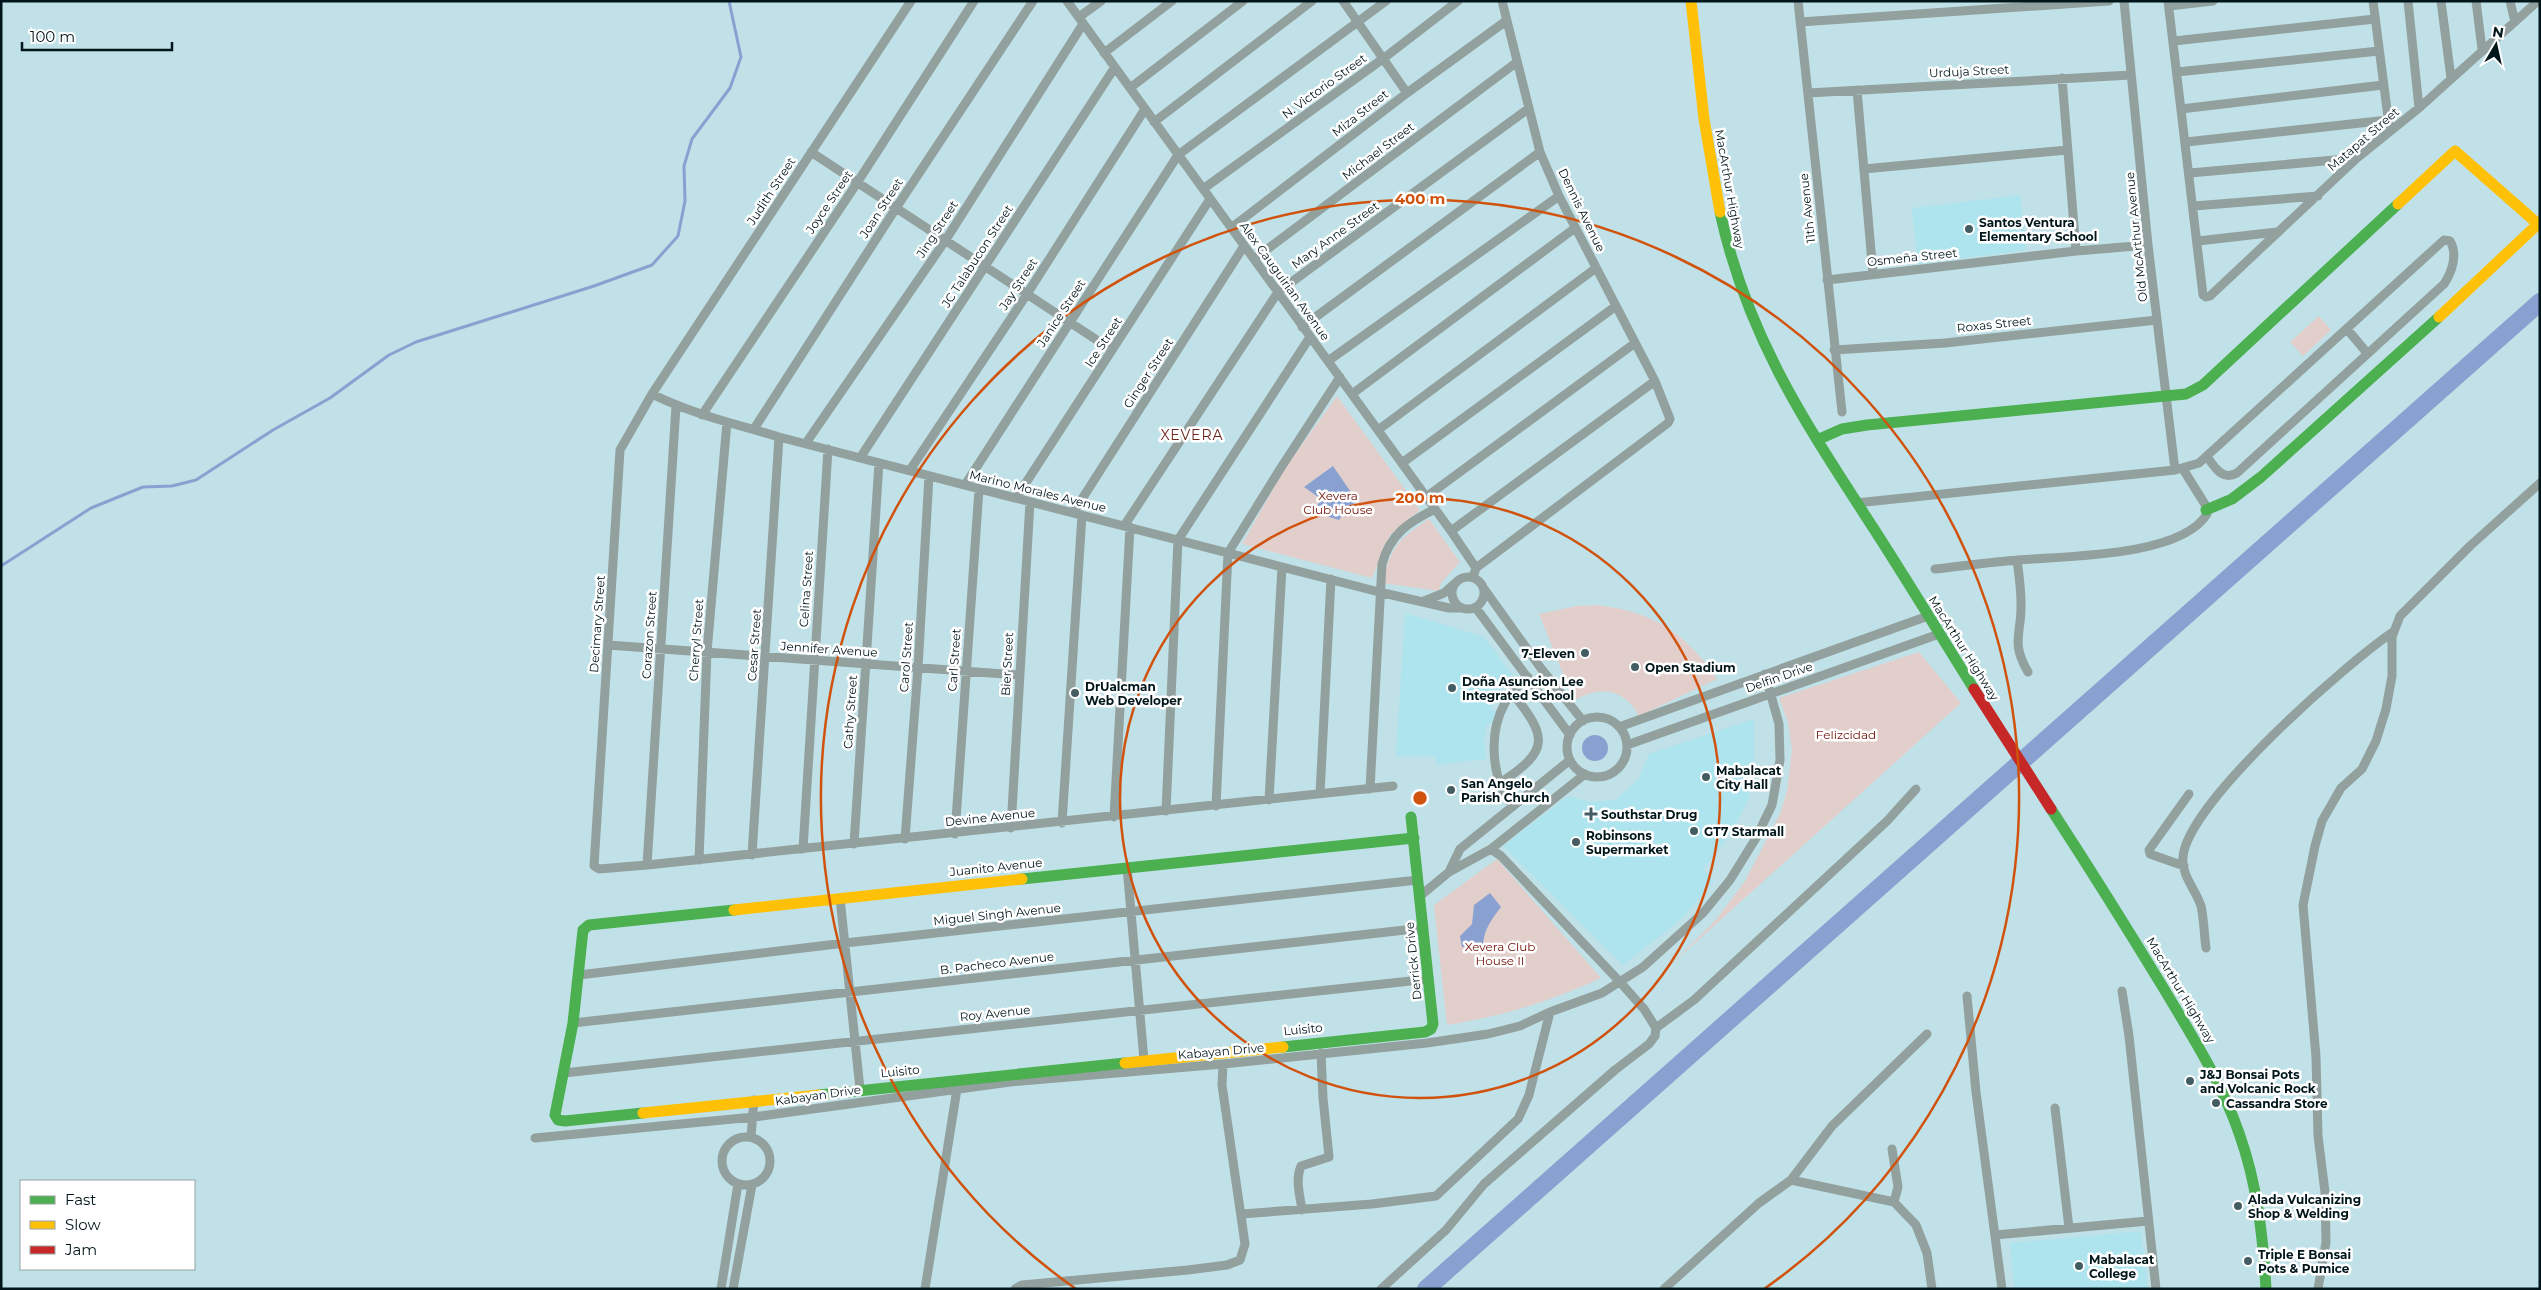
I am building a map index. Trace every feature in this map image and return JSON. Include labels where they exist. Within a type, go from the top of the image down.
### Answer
[{"type":"main road","name":"MacArthur Highway","points":[[1691,1],[1708,155],[1727,252],[1765,346],[1817,440],[1856,503],[1984,707],[2113,905],[2196,1039],[2231,1110],[2244,1150],[2264,1241],[2266,1289]]},
{"type":"main road","points":[[1817,440],[1842,429],[1868,425],[2166,398],[2186,394],[2204,385],[2300,293],[2455,150],[2538,224],[2457,302],[2274,465],[2223,506],[2206,510]]},
{"type":"main road","name":"Derrick Drive","points":[[1412,817],[1433,1024]]},
{"type":"main road","name":"Juanito Avenue","points":[[583,930],[593,923],[1414,838]]},
{"type":"main road","name":"Luisito","points":[[583,930],[573,1023],[556,1115],[558,1120],[564,1121],[1426,1032],[1431,1029],[1433,1024]]},
{"type":"street","name":"Judith Street","points":[[652,394],[911,1]]},
{"type":"street","name":"Joyce Street","points":[[702,415],[857,183],[974,1]]},
{"type":"street","name":"Joan Street","points":[[754,429],[896,208],[1033,1]]},
{"type":"street","name":"Alex Cauguirian Avenue","points":[[1067,1],[1476,568]]},
{"type":"street","points":[[1081,21],[1101,1]]},
{"type":"street","points":[[1104,53],[1172,1]]},
{"type":"street","points":[[1130,88],[1243,1]]},
{"type":"street","points":[[1154,122],[1312,1]]},
{"type":"street","points":[[1343,1],[1407,93]]},
{"type":"street","points":[[1178,156],[1386,1]]},
{"type":"street","name":"N. Victorio Street","points":[[1203,189],[1384,58],[1458,1]]},
{"type":"street","name":"Dennis Avenue","points":[[1476,568],[1668,423],[1670,419],[1654,381],[1559,196],[1540,152],[1502,1]]},
{"type":"street","name":"11th Avenue","points":[[1798,1],[1842,412]]},
{"type":"street","points":[[1800,22],[2109,1]]},
{"type":"street","name":"Old McArthur Avenue","points":[[2124,1],[2148,245],[2166,398],[2179,470]]},
{"type":"street","points":[[2213,1],[2169,4],[2198,241],[2277,232]]},
{"type":"street","points":[[2373,1],[2390,130]]},
{"type":"street","points":[[2408,1],[2419,108]]},
{"type":"street","points":[[2441,1],[2451,78]]},
{"type":"street","points":[[2476,1],[2482,49]]},
{"type":"street","points":[[2510,1],[2515,22]]},
{"type":"street","name":"Matapat Street","points":[[2198,241],[2203,295],[2206,297],[2210,296],[2357,158],[2419,108],[2482,49],[2538,1]]},
{"type":"street","points":[[2174,41],[2375,19]]},
{"type":"street","name":"Miza Street","points":[[1231,228],[1506,20]]},
{"type":"street","name":"Jing Street","points":[[806,443],[945,241],[1081,21]]},
{"type":"street","points":[[2177,72],[2293,58],[2379,51]]},
{"type":"street","name":"Michael Street","points":[[1254,259],[1517,62]]},
{"type":"street","name":"JC Talabucon Street","points":[[860,458],[1114,67]]},
{"type":"street","name":"Urduja Street","points":[[1808,93],[2131,75]]},
{"type":"street","points":[[2062,78],[2076,250]]},
{"type":"street","points":[[2181,109],[2383,85]]},
{"type":"street","points":[[1857,90],[1873,274]]},
{"type":"street","name":"Jay Street","points":[[910,470],[1027,294],[1145,109]]},
{"type":"street","name":"Mary Anne Street","points":[[1278,292],[1528,109]]},
{"type":"street","points":[[2186,142],[2388,120]]},
{"type":"street","points":[[1864,169],[2067,150]]},
{"type":"street","points":[[811,152],[1112,350]]},
{"type":"street","points":[[1302,326],[1540,152]]},
{"type":"street","name":"Janice Street","points":[[965,485],[1178,156]]},
{"type":"street","points":[[2190,173],[2357,158]]},
{"type":"street","points":[[1328,362],[1559,196]]},
{"type":"street","points":[[2194,206],[2318,196]]},
{"type":"street","name":"Ice Street","points":[[1016,498],[1210,199]]},
{"type":"street","points":[[1352,394],[1576,228]]},
{"type":"street","points":[[1856,503],[2179,470],[2208,458],[2444,240],[2450,241],[2454,253],[2450,272],[2444,284],[2237,473],[2232,476],[2223,474],[2208,458]]},
{"type":"street","name":"Osmeña Street","points":[[1827,280],[2076,250],[2148,245]]},
{"type":"street","name":"Ginger Street","points":[[1078,514],[1244,246]]},
{"type":"street","points":[[1378,430],[1596,268]]},
{"type":"street","points":[[1114,817],[1127,527],[1278,292]]},
{"type":"street","points":[[1402,464],[1616,306]]},
{"type":"street","name":"Roxas Street","points":[[1834,350],[1945,343],[2157,320]]},
{"type":"street","points":[[2346,329],[2367,353]]},
{"type":"street","points":[[1166,811],[1178,540],[1310,337]]},
{"type":"street","points":[[1426,497],[1635,342]]},
{"type":"street","points":[[1216,806],[1228,553],[1340,377]]},
{"type":"street","points":[[1451,531],[1654,381]]},
{"type":"street","name":"Marino Morales Avenue","points":[[652,394],[676,406],[702,415],[779,437],[1380,592],[1449,608],[1461,608]]},
{"type":"street","name":"Decimary Street","points":[[593,863],[620,450],[652,394]]},
{"type":"street","name":"Corazon Street","points":[[648,865],[676,406]]},
{"type":"street","name":"Cherryl Street","points":[[699,860],[707,652],[727,422]]},
{"type":"street","name":"Cesar Street","points":[[752,854],[779,437]]},
{"type":"street","name":"Celina Street","points":[[803,849],[828,449]]},
{"type":"street","name":"Cathy Street","points":[[854,844],[879,463]]},
{"type":"street","points":[[1935,569],[2131,551],[2155,545],[2186,532],[2203,521],[2206,510],[2179,470]]},
{"type":"street","name":"Carol Street","points":[[905,839],[918,668],[929,476]]},
{"type":"street","points":[[2318,1289],[2326,1242],[2325,1192],[2318,1136],[2316,1057],[2303,905],[2322,821],[2341,788],[2362,769],[2376,741],[2386,709],[2392,676],[2393,632],[2400,616],[2470,546],[2540,482]]},
{"type":"street","name":"Carl Street","points":[[955,834],[979,488]]},
{"type":"street","name":"Bier Street","points":[[1011,828],[1030,502]]},
{"type":"street","points":[[1370,789],[1382,564],[1392,540],[1412,520],[1435,509]]},
{"type":"street","points":[[1062,823],[1078,514]]},
{"type":"street","points":[[2017,560],[2022,605],[2018,627],[2018,649],[2019,656],[2028,672]]},
{"type":"street","points":[[1269,800],[1282,566]]},
{"type":"street","points":[[1473,577],[1476,568]]},
{"type":"street","points":[[1422,602],[1444,594],[1463,578],[1473,577],[1481,582],[1540,667],[1583,721]]},
{"type":"street","points":[[1320,794],[1331,579]]},
{"type":"street","points":[[1456,583],[1452,596],[1461,608],[1476,608],[1483,600],[1485,590]]},
{"type":"street","points":[[1476,608],[1570,735]]},
{"type":"street","name":"Delfin Drive","points":[[1619,727],[1928,616]]},
{"type":"street","points":[[2206,948],[2201,909],[2184,866],[2185,849],[2209,805],[2254,753],[2366,652],[2393,632]]},
{"type":"street","name":"Delfin Drive","points":[[1627,745],[1939,634]]},
{"type":"street","name":"Jennifer Avenue","points":[[608,645],[1019,675]]},
{"type":"street","name":"Kabayan Drive","points":[[535,1138],[754,1117],[957,1089],[1321,1053],[1488,1034],[1520,1026],[1550,1012],[1602,993],[1643,967],[1703,914],[1730,880],[1760,830],[1772,805],[1780,760],[1779,724],[1765,674]]},
{"type":"street","points":[[1513,806],[1504,796],[1500,782],[1494,759],[1495,739],[1498,718],[1505,702],[1528,677]]},
{"type":"street","points":[[1500,782],[1526,766],[1535,753],[1538,739],[1538,730],[1512,693]]},
{"type":"street","points":[[1592,718],[1602,718],[1619,727],[1627,745],[1624,760],[1614,772],[1601,777],[1585,774],[1574,766],[1570,760],[1567,747],[1570,735],[1583,721],[1592,718]]},
{"type":"street","points":[[1448,872],[1460,849],[1570,760]]},
{"type":"street","points":[[1420,896],[1448,872],[1492,849],[1585,774]]},
{"type":"street","name":"Devine Avenue","points":[[593,863],[599,869],[648,865],[1062,823],[1393,786]]},
{"type":"street","points":[[1656,1028],[1694,1000],[1887,820],[1916,789]]},
{"type":"street","points":[[2184,866],[2154,857],[2149,850],[2188,794]]},
{"type":"street","points":[[1381,1289],[1446,1230],[1484,1184],[1615,1070],[1650,1044],[1655,1036],[1656,1028],[1644,1009],[1501,856],[1492,849]]},
{"type":"street","points":[[1127,867],[1144,1060]]},
{"type":"street","name":"Miguel Singh Avenue","points":[[579,975],[845,943],[1418,880]]},
{"type":"street","points":[[840,898],[860,1089]]},
{"type":"street","name":"B. Pacheco Avenue","points":[[573,1023],[851,994],[1135,959],[1423,928]]},
{"type":"street","name":"Roy Avenue","points":[[564,1073],[854,1040],[1429,980]]},
{"type":"street","points":[[2122,991],[2129,1036],[2156,1289]]},
{"type":"street","points":[[1967,996],[1976,1092],[2002,1289]]},
{"type":"street","points":[[1242,1214],[1302,1210],[1436,1196],[1518,1119],[1529,1095],[1550,1012]]},
{"type":"street","points":[[1664,1289],[1759,1203],[1791,1180],[1832,1126],[1927,1034]]},
{"type":"street","points":[[1302,1210],[1298,1181],[1298,1173],[1301,1166],[1329,1157],[1321,1053]]},
{"type":"street","points":[[1016,1289],[1022,1285],[1032,1283],[1188,1270],[1234,1263],[1240,1260],[1244,1249],[1242,1214],[1222,1085],[1223,1064]]},
{"type":"street","points":[[925,1289],[957,1089]]},
{"type":"street","points":[[751,1137],[754,1100]]},
{"type":"street","points":[[2055,1108],[2069,1228]]},
{"type":"street","points":[[741,1137],[751,1137],[765,1145],[771,1161],[766,1176],[752,1185],[738,1184],[729,1178],[723,1170],[722,1159],[724,1150],[731,1141],[741,1137]]},
{"type":"street","points":[[1892,1149],[1898,1187],[1894,1202]]},
{"type":"street","points":[[1791,1180],[1894,1202],[1916,1225],[1927,1253],[1932,1289]]},
{"type":"street","points":[[721,1289],[738,1184]]},
{"type":"street","points":[[732,1289],[752,1185]]},
{"type":"street","points":[[732,1221],[745,1223]]},
{"type":"street","points":[[1995,1235],[2148,1221]]},
{"type":"shaded area","name":"Santos Ventura Elementary School","points":[[2020,195],[2026,250],[1918,264],[1912,208]]},
{"type":"shaded area","points":[[1333,466],[1357,501],[1347,509],[1339,520],[1314,512],[1321,499],[1304,487]]},
{"type":"shaded area","name":"Doña Asuncion Lee Integrated School","points":[[1405,613],[1484,637],[1513,676],[1494,700],[1491,710],[1496,711],[1493,724],[1487,723],[1484,742],[1486,759],[1438,765],[1435,756],[1396,756]]},
{"type":"shaded area","points":[[1754,719],[1754,760],[1748,801],[1728,837],[1703,869],[1714,881],[1680,920],[1623,965],[1503,846],[1568,796],[1590,802],[1615,800],[1638,780],[1649,754]]},
{"type":"shaded area","points":[[1595,735],[1604,739],[1608,748],[1604,757],[1595,761],[1586,757],[1582,748],[1586,739]]},
{"type":"shaded area","points":[[1490,893],[1501,907],[1487,929],[1483,945],[1462,947],[1460,936],[1472,924],[1474,905]]},
{"type":"shaded area","name":"Mabalacat College","points":[[2141,1231],[2148,1289],[2014,1289],[2010,1243]]},
{"type":"green space","points":[[2319,316],[2331,330],[2303,356],[2290,342]]},
{"type":"green space","name":"Xevera Club House","points":[[1337,396],[1420,510],[1390,535],[1372,578],[1242,544],[1285,468]]},
{"type":"green space","points":[[1429,519],[1460,562],[1441,583],[1439,591],[1382,583],[1389,560],[1397,545]]},
{"type":"green space","name":"Open Stadium","points":[[1596,605],[1634,612],[1665,627],[1692,648],[1717,679],[1639,716],[1626,700],[1611,692],[1593,693],[1574,701],[1539,614],[1577,606]]},
{"type":"green space","name":"Felizcidad","points":[[1919,652],[1961,703],[1664,971],[1716,920],[1745,881],[1780,814],[1787,791],[1792,750],[1788,722],[1779,698]]},
{"type":"green space","name":"Xevera Club House II","points":[[1497,859],[1601,978],[1526,1007],[1447,1025],[1434,905]]},
{"type":"waterway","points":[[1,566],[91,508],[143,487],[172,486],[196,480],[273,430],[330,398],[389,355],[416,342],[594,286],[652,265],[678,236],[685,201],[684,166],[692,139],[730,88],[741,57],[729,1]]},
{"type":"waterway","points":[[1426,1289],[2540,302]]},
{"type":"traffic: fast","points":[[1817,440],[1842,429],[1867,425],[2186,394],[2203,385],[2398,204]]},
{"type":"traffic: fast","points":[[1720,212],[1746,300],[1782,378],[1825,453],[1974,689]]},
{"type":"traffic: fast","points":[[2206,510],[2232,499],[2261,477],[2439,317]]},
{"type":"traffic: fast","points":[[2051,809],[2164,989],[2224,1095],[2239,1133],[2255,1190],[2261,1230],[2266,1289]]},
{"type":"traffic: fast","points":[[1283,1047],[1425,1032],[1431,1029],[1433,1024],[1411,817]]},
{"type":"traffic: fast","points":[[1022,879],[1414,838]]},
{"type":"traffic: fast","points":[[643,1113],[565,1121],[558,1120],[555,1115],[573,1023],[583,930],[589,925],[734,910]]},
{"type":"traffic: fast","points":[[819,1095],[1125,1063]]},
{"type":"traffic: slow","points":[[1691,1],[1704,119],[1720,212]]},
{"type":"traffic: slow","points":[[2398,204],[2455,151],[2538,224],[2439,317]]},
{"type":"traffic: slow","points":[[734,910],[1022,879]]},
{"type":"traffic: slow","points":[[1125,1063],[1283,1047]]},
{"type":"traffic: slow","points":[[643,1113],[819,1095]]},
{"type":"traffic: jam","points":[[1974,689],[2051,809]]},
{"type":"place","name":"Santos Ventura Elementary School","points":[[1969,229]]},
{"type":"place","name":"7-Eleven","points":[[1585,653]]},
{"type":"place","name":"Open Stadium","points":[[1635,667]]},
{"type":"place","name":"Doña Asuncion Lee Integrated School","points":[[1452,688]]},
{"type":"place","name":"DrUalcman Web Developer","points":[[1075,693]]},
{"type":"place","name":"Mabalacat City Hall","points":[[1706,777]]},
{"type":"place","name":"San Angelo Parish Church","points":[[1451,790]]},
{"type":"place","name":"Southstar Drug","points":[[1591,814]]},
{"type":"place","name":"GT7 Starmall","points":[[1694,831]]},
{"type":"place","name":"Robinsons Supermarket","points":[[1576,842]]},
{"type":"place","name":"J&J Bonsai Pots and Volcanic Rock","points":[[2190,1081]]},
{"type":"place","name":"Cassandra Store","points":[[2216,1103]]},
{"type":"place","name":"Alada Vulcanizing Shop & Welding","points":[[2238,1206]]},
{"type":"place","name":"Triple E Bonsai Pots & Pumice","points":[[2248,1261]]},
{"type":"place","name":"Mabalacat College","points":[[2079,1266]]},
{"type":"district","name":"XEVERA","points":[[1192,435]]}]
